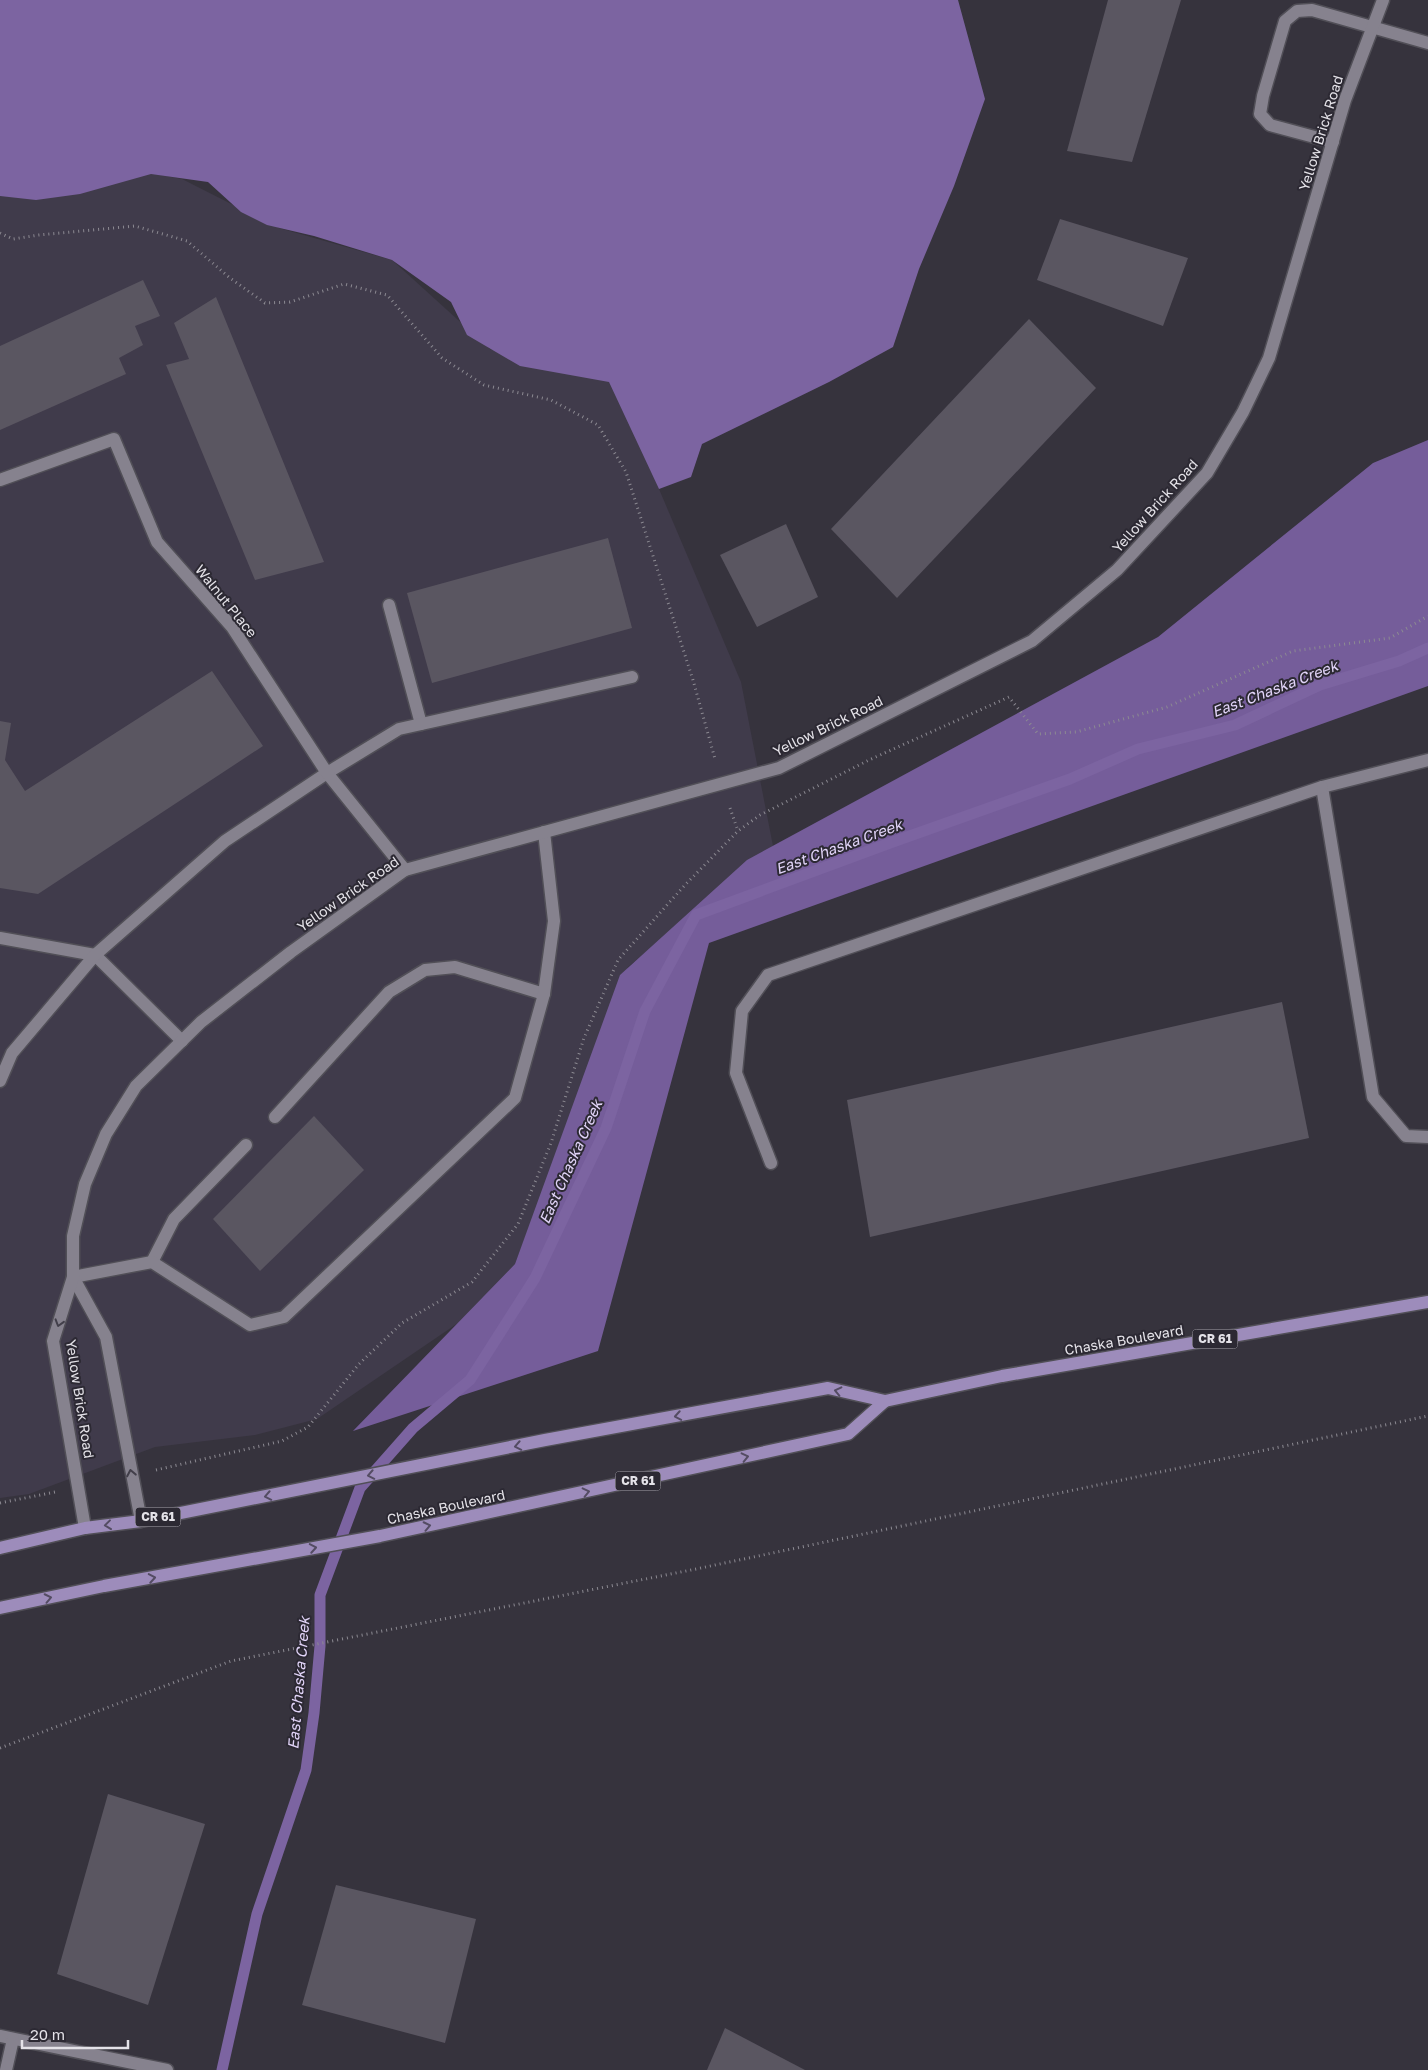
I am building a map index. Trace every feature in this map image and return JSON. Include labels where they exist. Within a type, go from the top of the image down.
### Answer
[{"type":"main road","name":"Chaska Boulevard","points":[[0,1548],[85,1528],[141,1521],[828,1388],[885,1401],[1002,1376],[1428,1302]]},
{"type":"main road","name":"Chaska Boulevard","points":[[0,1608],[380,1536],[848,1434],[885,1401]]},
{"type":"street","name":"Yellow Brick Road","points":[[85,1528],[53,1341],[73,1277],[73,1236],[85,1184],[106,1134],[136,1086],[201,1022],[284,958],[405,870],[780,768],[1032,640],[1117,570],[1207,473],[1243,412],[1269,358],[1345,100],[1383,0]]},
{"type":"street","points":[[1333,142],[1270,125],[1260,114],[1263,96],[1285,21],[1297,11],[1312,10],[1428,43]]},
{"type":"street","name":"Walnut Place","points":[[0,480],[114,439],[157,542],[232,627],[327,773],[405,870]]},
{"type":"street","points":[[389,606],[421,724]]},
{"type":"street","points":[[0,1080],[12,1053],[95,954],[225,841],[327,773],[399,729],[632,677]]},
{"type":"street","points":[[771,1163],[736,1073],[742,1011],[768,975],[1322,787],[1428,760]]},
{"type":"street","points":[[1322,787],[1373,1097],[1406,1136],[1428,1138]]},
{"type":"street","points":[[73,1277],[152,1262],[250,1325],[284,1317],[515,1098],[544,994],[554,921],[544,832]]},
{"type":"street","points":[[0,938],[95,954],[182,1042]]},
{"type":"street","points":[[275,1117],[388,992],[426,970],[455,967],[544,994]]},
{"type":"street","points":[[152,1262],[174,1219],[246,1145]]},
{"type":"street","name":"Yellow Brick Road","points":[[73,1277],[106,1337],[141,1521]]},
{"type":"street","points":[[0,2036],[167,2070]]},
{"type":"street","points":[[6,2070],[13,2039]]},
{"type":"path","points":[[0,233],[13,239],[136,226],[187,241],[230,278],[265,303],[290,302],[344,284],[387,295],[442,358],[484,385],[551,400],[598,425],[626,472],[693,680],[722,784],[738,831]]},
{"type":"path","points":[[132,1477],[282,1441],[308,1427],[359,1364],[402,1323],[472,1282],[518,1224],[551,1142],[584,1038],[618,960],[684,886],[738,831],[760,815],[869,760],[1009,697],[1038,734],[1076,732],[1167,708],[1293,651],[1390,638],[1428,616]]},
{"type":"path","points":[[0,1748],[231,1661],[716,1564],[1428,1416]]},
{"type":"path","points":[[0,1503],[78,1487]]},
{"type":"shaded area","points":[[0,0],[958,0],[985,99],[954,186],[919,269],[893,347],[829,382],[702,444],[691,477],[659,489],[609,382],[520,366],[467,335],[451,302],[392,260],[314,236],[267,225],[241,212],[208,182],[151,174],[80,194],[36,200],[0,196]]},
{"type":"shaded area","points":[[0,139],[57,155],[182,179],[279,228],[392,260],[490,349],[616,380],[659,489],[741,682],[773,846],[628,967],[515,1264],[458,1323],[317,1419],[255,1435],[155,1447],[29,1494],[0,1498]]},
{"type":"shaded area","points":[[1428,440],[1428,686],[709,943],[598,1351],[353,1431],[515,1264],[620,975],[747,860],[1158,637],[1373,463]]},
{"type":"building","points":[[1108,0],[1181,0],[1132,162],[1067,151]]},
{"type":"building","points":[[1060,219],[1188,258],[1163,326],[1037,280]]},
{"type":"building","points":[[143,280],[160,316],[135,326],[143,345],[119,358],[126,374],[0,430],[0,346]]},
{"type":"building","points":[[216,297],[324,562],[255,580],[166,365],[189,359],[174,323]]},
{"type":"building","points":[[1029,319],[1096,388],[897,598],[831,529]]},
{"type":"building","points":[[786,524],[818,597],[757,627],[720,555]]},
{"type":"building","points":[[608,538],[632,628],[432,683],[407,593]]},
{"type":"building","points":[[212,671],[263,746],[38,894],[0,888],[0,721],[11,723],[5,760],[25,791]]},
{"type":"building","points":[[1282,1002],[1309,1138],[870,1237],[847,1100]]},
{"type":"building","points":[[314,1116],[364,1170],[260,1271],[213,1219]]},
{"type":"building","points":[[108,1794],[205,1824],[148,2005],[57,1974]]},
{"type":"building","points":[[336,1885],[476,1919],[445,2043],[302,2005]]},
{"type":"building","points":[[725,2028],[805,2070],[707,2070]]},
{"type":"waterway","name":"East Chaska Creek","points":[[222,2070],[257,1914],[306,1770],[314,1713],[320,1646],[320,1595],[360,1488],[413,1428],[470,1380],[535,1278],[606,1128],[645,1011],[696,915],[1070,779],[1138,749],[1235,725],[1320,685],[1399,661],[1428,648]]}]
